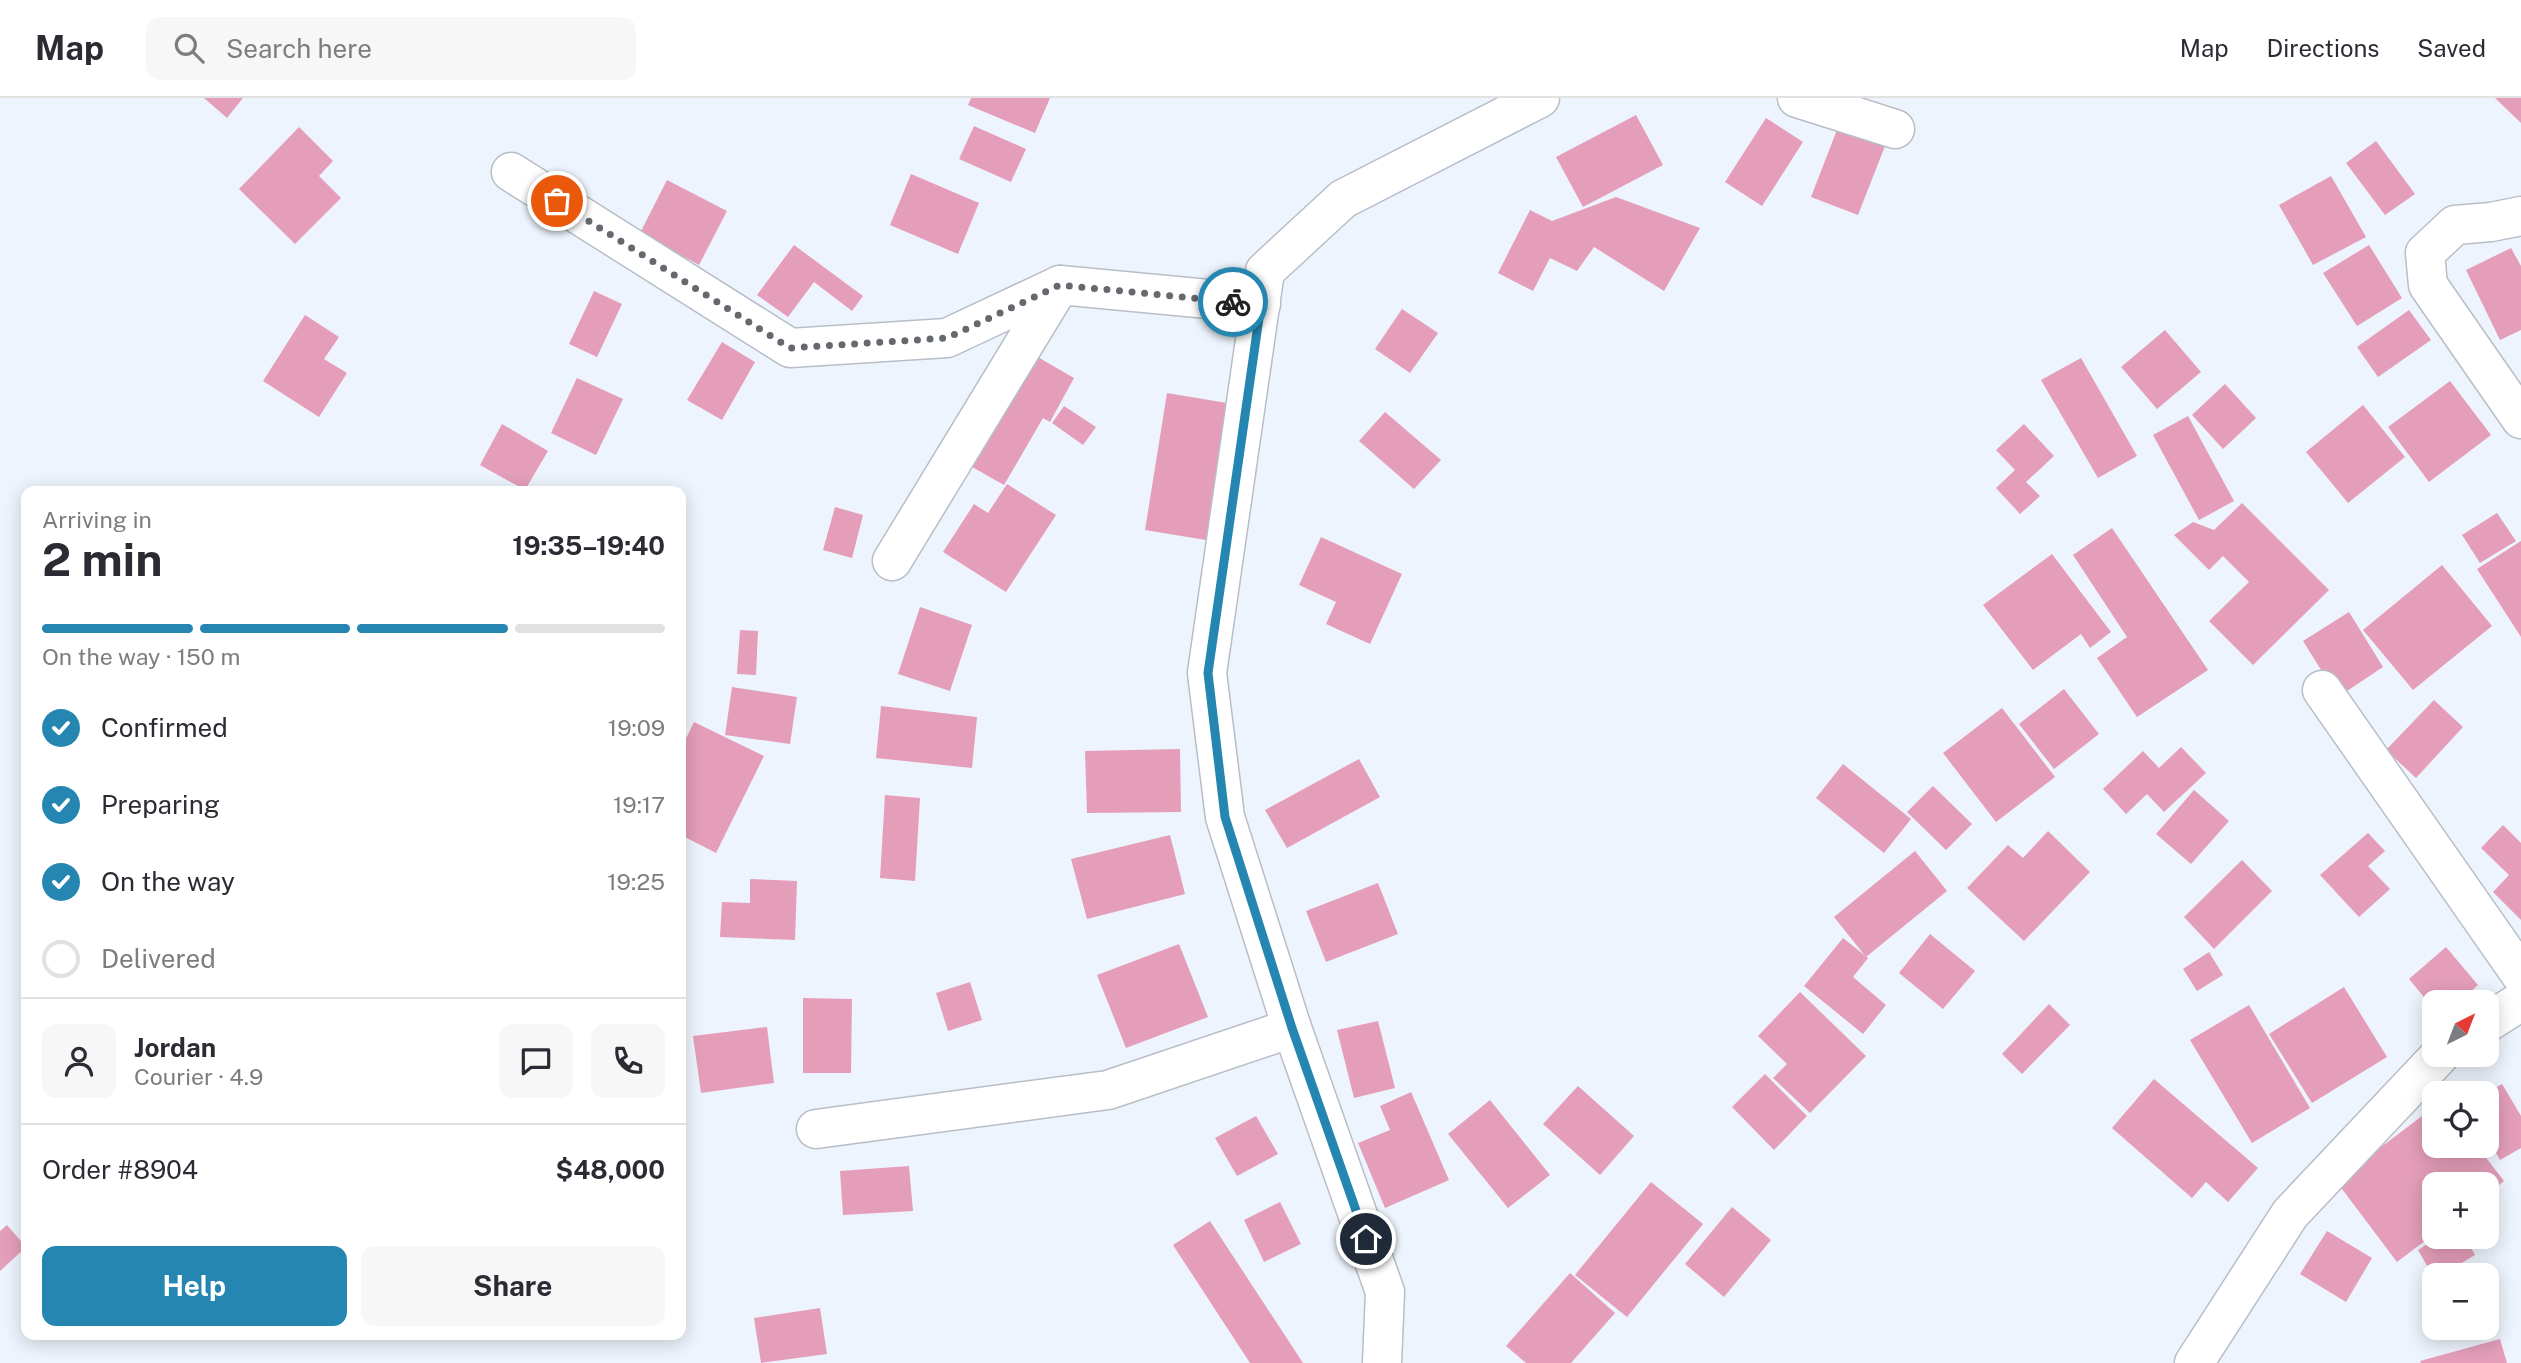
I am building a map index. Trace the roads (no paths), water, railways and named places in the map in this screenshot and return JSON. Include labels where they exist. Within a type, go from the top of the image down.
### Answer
[{"type":"street","points":[[1382,1363],[1385,1292],[1292,1028],[1225,817],[1208,673],[1265,271],[1343,199],[1539,98]]},
{"type":"street","points":[[1797,98],[1895,129]]},
{"type":"street","points":[[511,172],[790,348],[947,338],[1060,285],[1261,304]]},
{"type":"street","points":[[2521,216],[2455,225],[2425,253],[2428,285],[2521,419]]},
{"type":"street","points":[[892,561],[1060,285]]},
{"type":"street","points":[[2322,690],[2521,975]]},
{"type":"street","points":[[2499,1015],[2521,1001]]},
{"type":"street","points":[[816,1129],[1108,1090],[1292,1028]]},
{"type":"street","points":[[2194,1363],[2290,1214],[2428,1068]]}]
